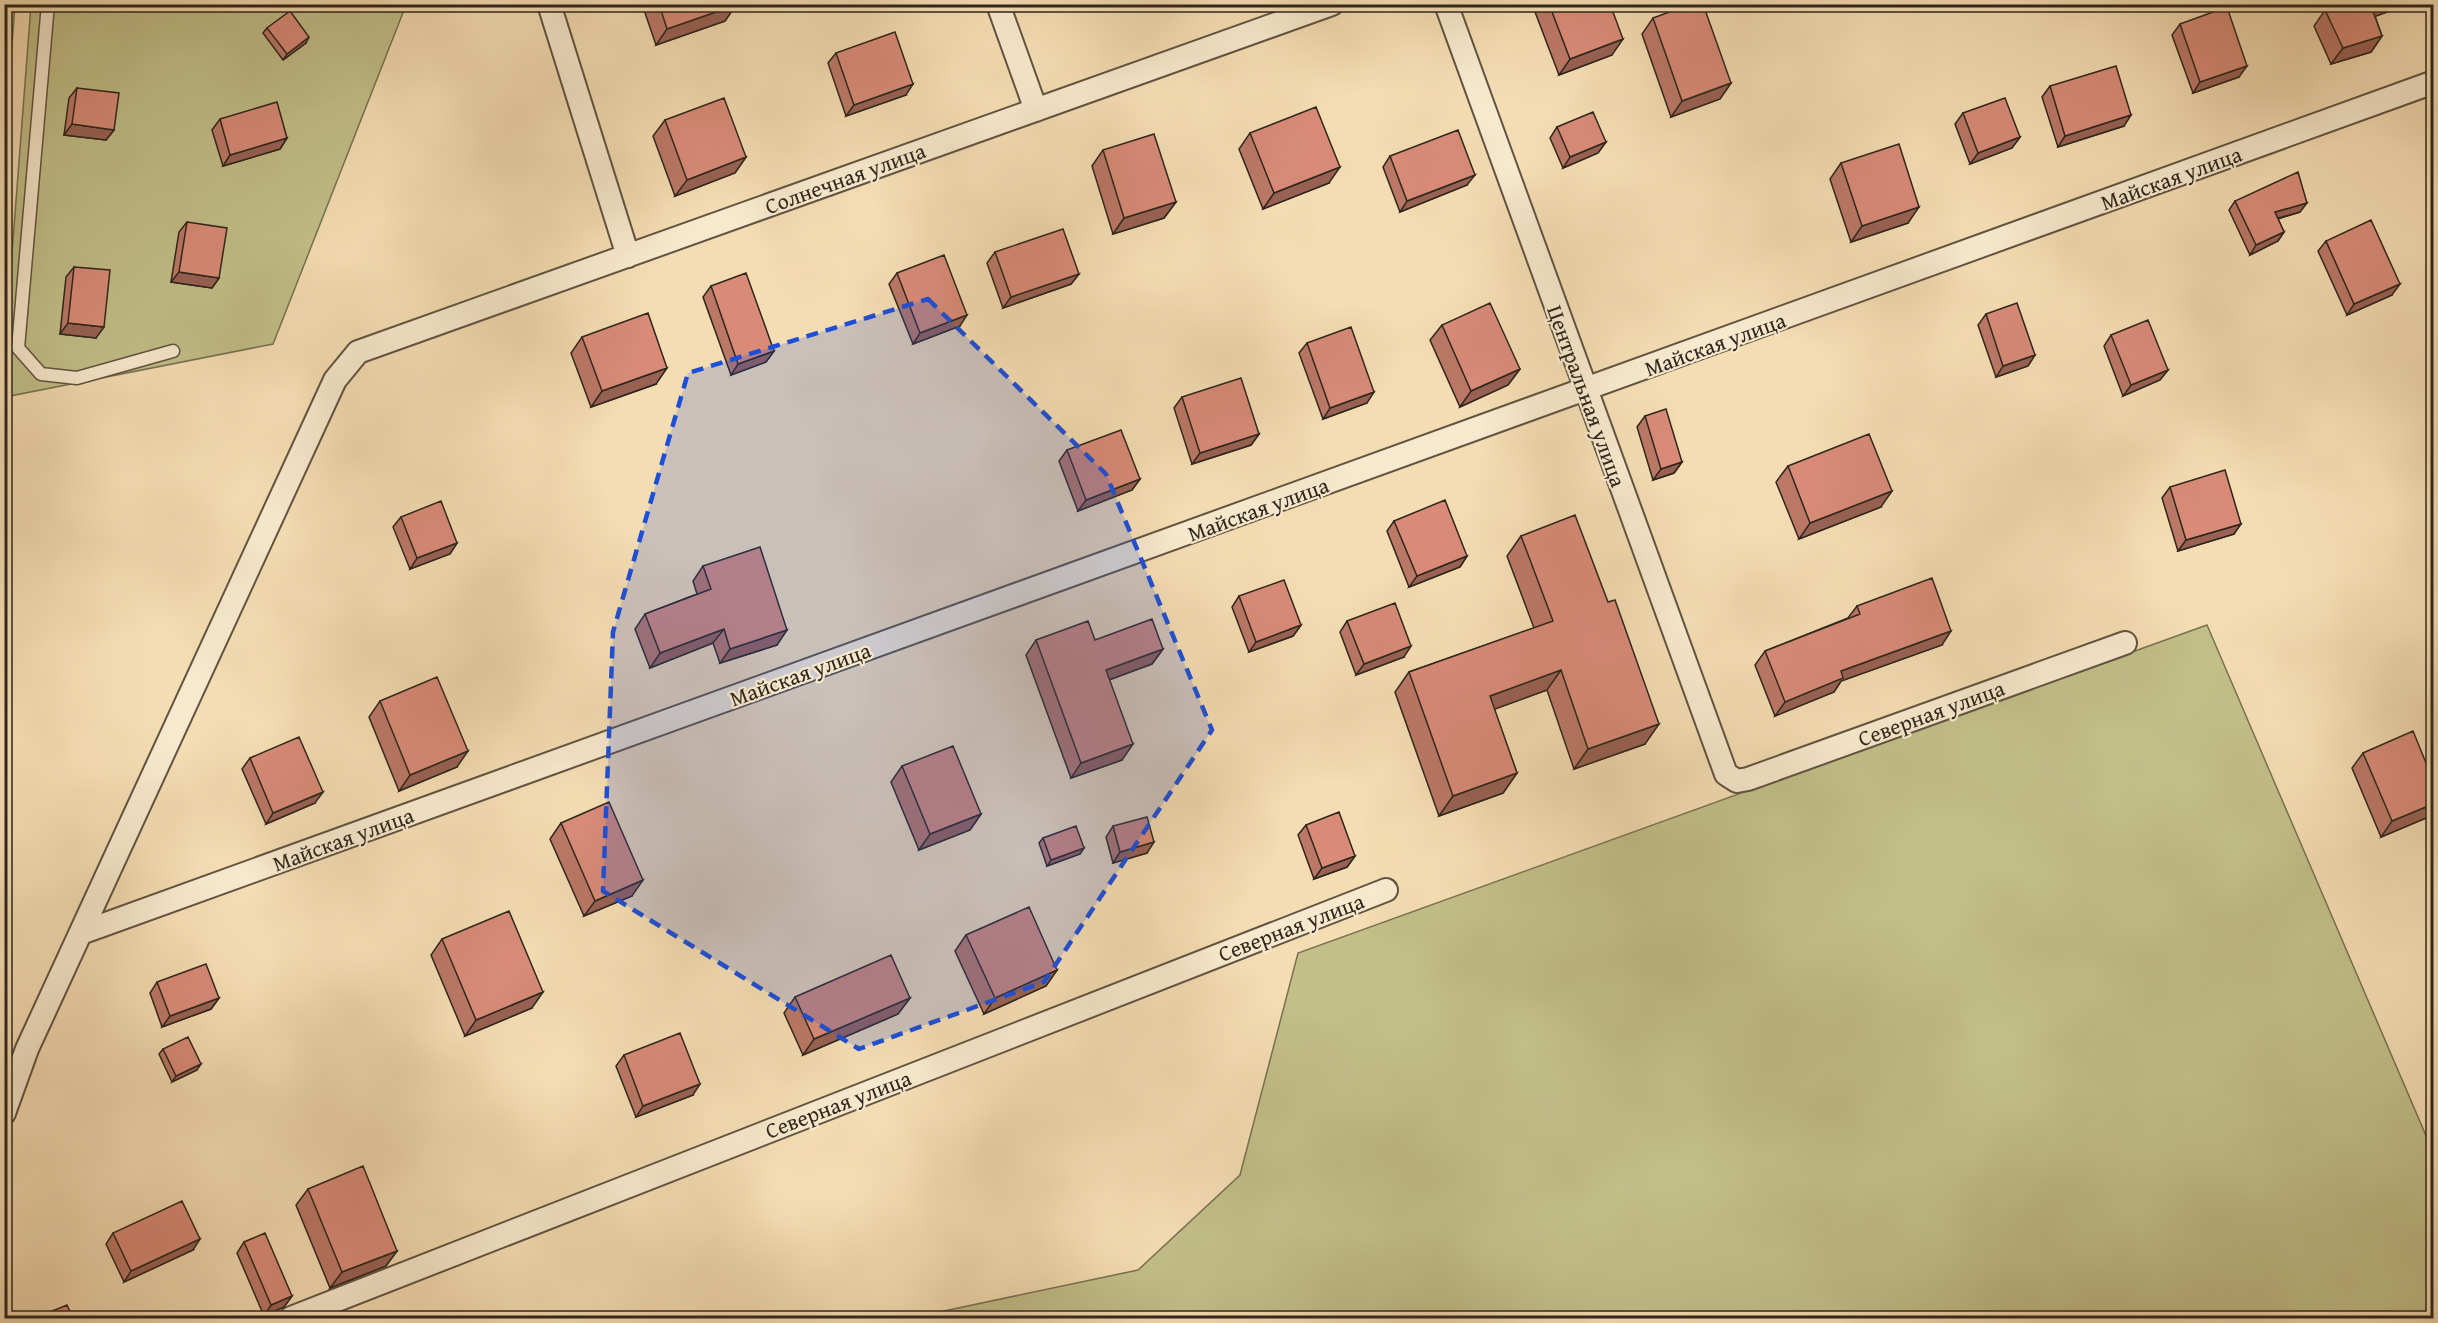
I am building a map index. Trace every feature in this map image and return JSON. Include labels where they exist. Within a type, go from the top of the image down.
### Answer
[{"type":"street","points":[[549,4],[628,256]]},
{"type":"street","points":[[998,4],[1036,110]]},
{"type":"street","name":"Солнечная улица","points":[[81,933],[335,380],[358,352],[1332,4]]},
{"type":"street","name":"Центральная улица","points":[[1446,4],[1721,765],[1726,774],[1737,781]]},
{"type":"street","name":"Майская улица","points":[[81,933],[1585,391],[2433,82]]},
{"type":"street","name":"Северная улица","points":[[1737,781],[1748,779],[2125,643]]},
{"type":"street","name":"Северная улица","points":[[291,1318],[1386,890]]},
{"type":"street","points":[[4,1113],[27,1049],[81,933]]},
{"type":"lane","points":[[48,4],[18,348],[41,374],[77,378],[173,351]]},
{"type":"highlighted area","points":[[928,299],[1106,474],[1212,730],[1044,982],[859,1049],[603,891],[613,632],[688,373]]},
{"type":"shaded area","points":[[4,5],[15,5],[5,137]]},
{"type":"shaded area","points":[[31,5],[406,5],[273,344],[5,397],[5,345]]},
{"type":"shaded area","points":[[2207,625],[2433,1152],[2433,1318],[911,1318],[1138,1270],[1240,1175],[1298,953]]},
{"type":"building","points":[[659,4],[736,4],[736,5],[667,29]]},
{"type":"building","points":[[1549,4],[1610,4],[1623,39],[1570,59]]},
{"type":"building","points":[[1691,4],[1703,4],[1731,83],[1682,101],[1653,18]]},
{"type":"building","points":[[2338,4],[2374,4],[2371,6],[2382,36],[2343,48],[2325,10]]},
{"type":"building","points":[[2227,7],[2247,66],[2200,82],[2180,24]]},
{"type":"building","points":[[290,11],[309,37],[287,54],[267,28]]},
{"type":"building","points":[[895,32],[913,84],[854,105],[836,53]]},
{"type":"building","points":[[2116,66],[2131,115],[2065,136],[2050,86]]},
{"type":"building","points":[[77,88],[119,93],[114,130],[72,124]]},
{"type":"building","points":[[724,98],[746,157],[687,180],[665,120]]},
{"type":"building","points":[[2005,98],[2020,137],[1978,153],[1963,113]]},
{"type":"building","points":[[277,102],[287,138],[230,155],[220,119]]},
{"type":"building","points":[[1316,107],[1340,167],[1274,193],[1250,133]]},
{"type":"building","points":[[1593,112],[1606,142],[1570,157],[1557,127]]},
{"type":"building","points":[[1458,130],[1475,175],[1407,201],[1390,156]]},
{"type":"building","points":[[1154,134],[1176,202],[1124,218],[1103,150]]},
{"type":"building","points":[[1899,144],[1919,207],[1862,226],[1841,163]]},
{"type":"building","points":[[2298,172],[2307,203],[2275,212],[2284,232],[2256,245],[2235,201]]},
{"type":"building","points":[[2371,220],[2400,284],[2354,304],[2326,241]]},
{"type":"building","points":[[187,222],[227,228],[219,278],[179,272]]},
{"type":"building","points":[[1063,229],[1079,274],[1011,297],[995,252]]},
{"type":"building","points":[[944,255],[967,315],[920,333],[897,273]]},
{"type":"building","points":[[74,267],[110,270],[104,327],[68,323]]},
{"type":"building","points":[[746,273],[774,351],[738,364],[711,286]]},
{"type":"building","points":[[1490,303],[1520,369],[1471,391],[1442,325]]},
{"type":"building","points":[[2017,303],[2035,355],[2003,366],[1986,314]]},
{"type":"building","points":[[648,313],[667,368],[602,391],[582,337]]},
{"type":"building","points":[[2148,320],[2168,370],[2131,385],[2111,335]]},
{"type":"building","points":[[1351,327],[1374,392],[1330,408],[1307,343]]},
{"type":"building","points":[[1241,378],[1259,434],[1200,453],[1182,397]]},
{"type":"building","points":[[1666,409],[1682,462],[1661,469],[1645,416]]},
{"type":"building","points":[[1121,430],[1140,479],[1086,500],[1067,450]]},
{"type":"building","points":[[1869,434],[1892,491],[1810,523],[1788,466]]},
{"type":"building","points":[[2225,470],[2241,524],[2186,540],[2170,487]]},
{"type":"building","points":[[1445,500],[1467,556],[1417,576],[1394,521]]},
{"type":"building","points":[[441,501],[457,543],[417,558],[401,517]]},
{"type":"building","points":[[1575,515],[1608,602],[1615,600],[1659,724],[1588,749],[1561,670],[1490,696],[1517,773],[1453,796],[1409,672],[1553,621],[1521,536]]},
{"type":"building","points":[[760,547],[787,630],[730,649],[724,629],[660,653],[645,614],[711,589],[703,566]]},
{"type":"building","points":[[1932,578],[1951,631],[1841,671],[1843,678],[1785,702],[1765,651],[1860,614],[1857,606]]},
{"type":"building","points":[[1284,580],[1301,625],[1256,642],[1239,596]]},
{"type":"building","points":[[1395,603],[1411,646],[1364,664],[1347,621]]},
{"type":"building","points":[[1152,619],[1163,649],[1106,670],[1133,744],[1081,763],[1036,640],[1088,621],[1095,640]]},
{"type":"building","points":[[437,677],[468,751],[410,775],[380,701]]},
{"type":"building","points":[[2413,731],[2433,780],[2433,804],[2392,821],[2363,753]]},
{"type":"building","points":[[299,737],[323,792],[273,813],[250,758]]},
{"type":"building","points":[[953,746],[981,814],[930,834],[902,766]]},
{"type":"building","points":[[609,802],[643,880],[595,901],[561,823]]},
{"type":"building","points":[[1339,812],[1355,856],[1322,868],[1306,825]]},
{"type":"building","points":[[1147,817],[1154,842],[1120,852],[1113,826]]},
{"type":"building","points":[[1076,826],[1084,848],[1051,860],[1043,838]]},
{"type":"building","points":[[1029,907],[1057,970],[995,998],[966,935]]},
{"type":"building","points":[[509,911],[543,992],[476,1020],[442,939]]},
{"type":"building","points":[[891,955],[910,998],[814,1039],[795,997]]},
{"type":"building","points":[[206,964],[219,998],[170,1016],[157,982]]},
{"type":"building","points":[[680,1033],[700,1084],[643,1106],[624,1055]]},
{"type":"building","points":[[188,1037],[201,1064],[176,1076],[163,1049]]},
{"type":"building","points":[[363,1166],[397,1251],[342,1272],[308,1189]]},
{"type":"building","points":[[182,1201],[200,1239],[131,1271],[113,1233]]},
{"type":"building","points":[[265,1233],[292,1296],[271,1305],[244,1242]]},
{"type":"building","points":[[67,1305],[73,1318],[35,1318]]}]
